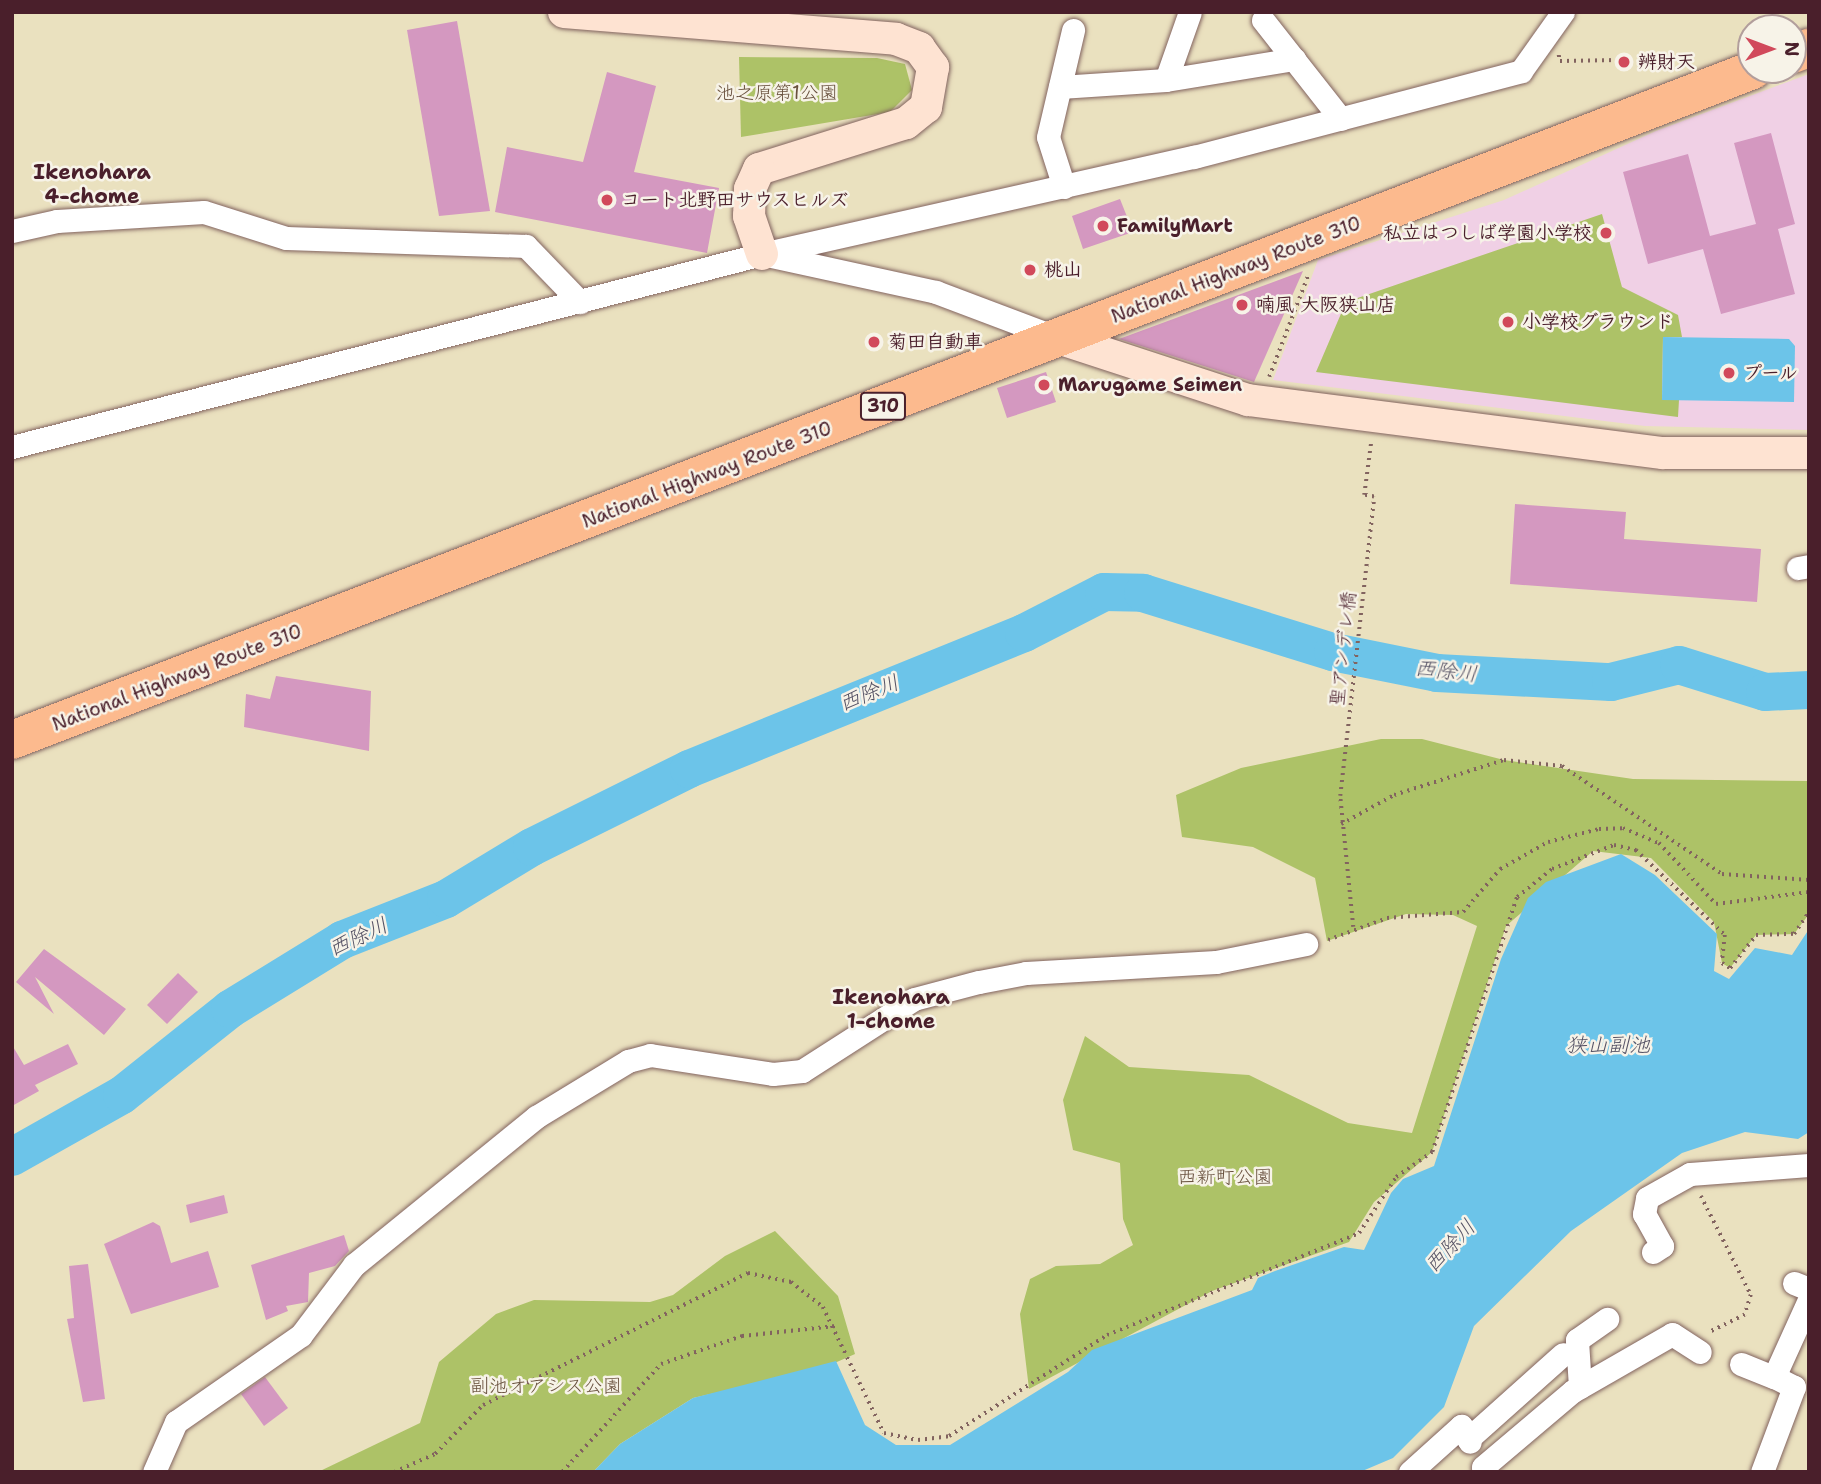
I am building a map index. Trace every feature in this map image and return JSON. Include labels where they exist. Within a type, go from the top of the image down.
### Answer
[{"type":"highway","name":"National Highway Route 310","points":[[12,740],[1737,76]]},
{"type":"street","points":[[564,12],[896,40],[919,48],[933,67],[926,107],[906,123],[759,169],[749,216],[762,254]]},
{"type":"street","points":[[1166,80],[1190,12]]},
{"type":"street","points":[[12,447],[762,254],[1064,187],[1341,119],[1521,71],[1563,12]]},
{"type":"street","points":[[1263,20],[1341,119]]},
{"type":"street","points":[[1064,187],[1048,136],[1073,30]]},
{"type":"street","points":[[1060,87],[1166,80],[1294,59]]},
{"type":"street","points":[[12,231],[57,221],[204,212],[286,238],[526,246],[580,302]]},
{"type":"street","points":[[762,254],[936,292],[1058,338],[1259,402],[1663,453],[1809,453]]},
{"type":"street","points":[[154,1472],[176,1422],[301,1335],[354,1265],[537,1117],[628,1061],[650,1055],[773,1074],[802,1070],[914,999],[979,982],[1026,973],[1216,962],[1306,944]]},
{"type":"street","points":[[1653,1252],[1662,1246],[1644,1214],[1647,1198],[1690,1174],[1809,1165]]},
{"type":"street","points":[[1761,1456],[1792,1386],[1804,1291]]},
{"type":"street","points":[[1580,1387],[1577,1340],[1607,1319]]},
{"type":"street","points":[[1410,1472],[1461,1426],[1484,1469],[1580,1387],[1671,1334],[1693,1348]]},
{"type":"street","points":[[1468,1439],[1563,1354]]},
{"type":"street","points":[[1741,1364],[1792,1386]]},
{"type":"path","points":[[1560,61],[1619,60]]},
{"type":"path","points":[[1259,402],[1302,292]]},
{"type":"path","name":"聖アンデレ橋","points":[[1353,928],[1340,796],[1374,497],[1364,495],[1374,416]]},
{"type":"path","points":[[1341,824],[1394,795],[1504,760],[1562,766],[1722,874],[1809,880]]},
{"type":"path","points":[[1306,944],[1406,914],[1463,912],[1500,869],[1548,842],[1599,829],[1623,828],[1659,843],[1716,904],[1809,892]]},
{"type":"path","points":[[394,1472],[435,1454],[483,1405],[748,1273],[791,1282],[823,1307],[835,1326],[884,1433],[918,1440],[949,1436],[1126,1326],[1359,1233],[1396,1177],[1432,1152],[1517,897],[1552,869],[1615,845],[1636,849],[1725,935],[1722,963],[1730,968],[1756,935],[1794,934],[1809,912]]},
{"type":"path","points":[[1690,1174],[1751,1294],[1745,1315],[1693,1348]]},
{"type":"path","points":[[562,1472],[661,1364],[742,1336],[835,1326]]},
{"type":"shaded area","name":"私立はつしば学園小学校","points":[[1809,74],[1809,430],[1645,426],[1273,380],[1318,260],[1504,200],[1656,131],[1782,84],[1807,84]]},
{"type":"green space","name":"池之原第1公園","points":[[739,57],[877,58],[905,64],[912,90],[890,112],[741,137]]},
{"type":"green space","name":"小学校グラウンド","points":[[1602,214],[1622,287],[1678,315],[1682,337],[1663,337],[1662,400],[1679,400],[1678,417],[1316,372],[1346,302]]},
{"type":"green space","name":"西新町公園","points":[[1381,739],[1422,739],[1504,760],[1633,779],[1809,781],[1809,914],[1794,934],[1756,935],[1730,968],[1722,963],[1714,922],[1651,858],[1593,851],[1506,926],[1432,1152],[1374,1202],[1349,1242],[1212,1291],[1029,1389],[1020,1314],[1030,1279],[1056,1266],[1100,1264],[1133,1245],[1123,1219],[1120,1163],[1073,1150],[1063,1100],[1085,1036],[1129,1067],[1249,1075],[1348,1123],[1412,1133],[1477,926],[1453,915],[1406,914],[1327,941],[1315,878],[1253,847],[1182,837],[1176,795],[1241,768]]},
{"type":"green space","name":"副池オアシス公園","points":[[775,1231],[838,1296],[855,1354],[821,1369],[693,1398],[620,1444],[593,1472],[318,1472],[420,1423],[439,1362],[496,1314],[534,1300],[650,1302],[673,1295],[725,1256]]},
{"type":"water","name":"プール","points":[[1663,337],[1789,339],[1795,346],[1794,402],[1662,400]]},
{"type":"water","name":"狭山副池","points":[[1621,854],[1655,875],[1717,934],[1714,971],[1729,979],[1755,948],[1792,955],[1809,929],[1809,1132],[1798,1139],[1745,1132],[1682,1153],[1571,1231],[1474,1326],[1444,1407],[1393,1458],[1360,1472],[593,1472],[620,1444],[693,1398],[836,1361],[865,1425],[896,1445],[950,1445],[1068,1372],[1092,1350],[1252,1290],[1258,1278],[1275,1271],[1344,1247],[1364,1250],[1391,1193],[1403,1179],[1434,1166],[1501,959],[1528,898],[1546,882]]},
{"type":"building","points":[[457,21],[490,211],[439,216],[407,30]]},
{"type":"building","name":"コート北野田サウスヒルズ","points":[[607,72],[656,86],[634,172],[719,188],[707,253],[495,212],[507,147],[583,162]]},
{"type":"building","points":[[1771,133],[1795,224],[1778,229],[1795,294],[1721,314],[1703,249],[1648,264],[1623,172],[1688,154],[1710,236],[1756,224],[1734,143]]},
{"type":"building","points":[[1120,199],[1133,232],[1083,249],[1072,216]]},
{"type":"building","points":[[1303,271],[1254,382],[1119,339]]},
{"type":"building","points":[[1046,372],[1056,402],[1007,418],[997,388]]},
{"type":"building","points":[[1515,504],[1626,512],[1624,539],[1761,549],[1757,602],[1510,584]]},
{"type":"building","points":[[276,676],[371,691],[369,751],[244,727],[246,694],[270,699]]},
{"type":"building","points":[[44,949],[126,1009],[104,1035],[35,977],[54,1014],[16,982]]},
{"type":"building","points":[[178,973],[198,992],[167,1024],[147,1005]]},
{"type":"building","points":[[68,1044],[78,1064],[35,1085],[39,1091],[12,1106],[12,1045],[24,1065]]},
{"type":"building","points":[[224,1195],[228,1213],[190,1223],[186,1205]]},
{"type":"building","points":[[153,1222],[160,1226],[171,1263],[208,1251],[219,1287],[131,1314],[104,1244]]},
{"type":"building","points":[[344,1235],[349,1251],[335,1266],[309,1273],[308,1302],[286,1306],[288,1311],[266,1320],[251,1265]]},
{"type":"building","points":[[88,1264],[105,1399],[83,1402],[67,1319],[74,1318],[69,1266]]},
{"type":"building","points":[[265,1377],[288,1408],[264,1426],[241,1394]]},
{"type":"waterway","name":"西除川","points":[[12,1157],[122,1095],[230,1009],[342,940],[446,899],[532,847],[689,769],[1024,633],[1104,592],[1143,593],[1333,652],[1437,673],[1611,682],[1679,665],[1765,692],[1809,690]]},
{"type":"place","name":"辨財天","points":[[1624,62]]},
{"type":"place","name":"コート北野田サウスヒルズ","points":[[607,200]]},
{"type":"place","name":"FamilyMart","points":[[1103,226]]},
{"type":"place","name":"私立はつしば学園小学校","points":[[1606,233]]},
{"type":"place","name":"桃山","points":[[1030,270]]},
{"type":"place","name":"喃風 大阪狭山店","points":[[1242,305]]},
{"type":"place","name":"小学校グラウンド","points":[[1508,322]]},
{"type":"place","name":"菊田自動車","points":[[874,342]]},
{"type":"place","name":"プール","points":[[1729,373]]},
{"type":"place","name":"Marugame Seimen","points":[[1044,385]]},
{"type":"district","name":"Ikenohara 4-chome","points":[[92,184]]},
{"type":"district","name":"Ikenohara 1-chome","points":[[891,1009]]}]
